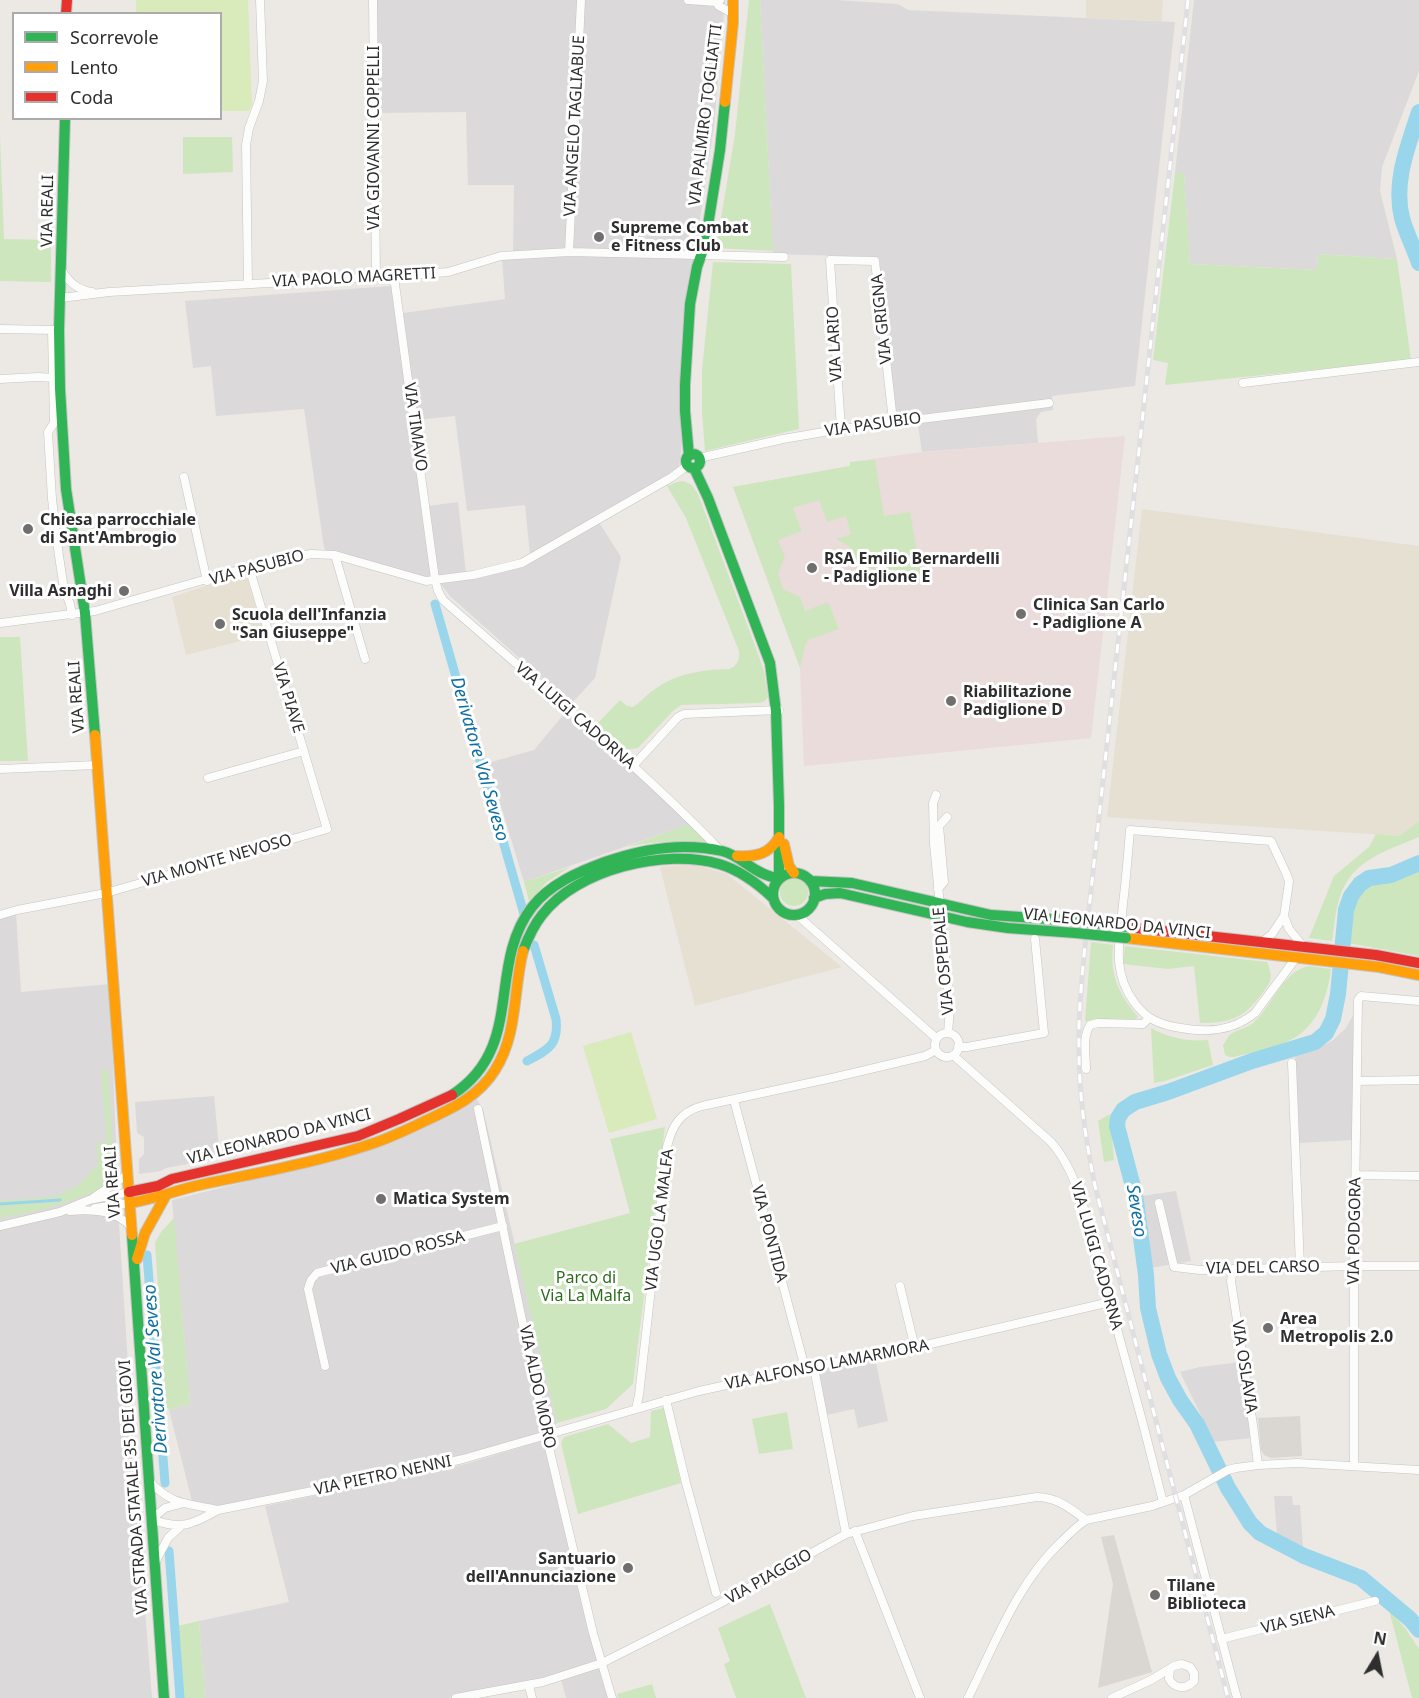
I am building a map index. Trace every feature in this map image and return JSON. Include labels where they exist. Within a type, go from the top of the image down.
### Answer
[{"type":"main road","name":"VIA PALMIRO TOGLIATTI","points":[[694,461],[690,385],[692,331],[701,268],[700,244],[718,129],[728,23],[733,0]]},
{"type":"main road","name":"VIA REALI","points":[[65,120],[62,271],[56,330],[56,378],[66,489],[85,613],[134,1274]]},
{"type":"main road","points":[[694,461],[770,663],[778,710],[784,845],[789,866],[794,873]]},
{"type":"main road","points":[[778,710],[779,879]]},
{"type":"main road","points":[[737,856],[762,855],[774,847],[779,837]]},
{"type":"main road","name":"VIA LEONARDO DA VINCI","points":[[130,1198],[172,1179],[349,1138],[386,1125],[458,1091],[474,1077],[493,1051],[501,1025],[512,947],[525,918],[545,892],[572,874],[640,851],[677,846],[721,851],[737,856],[759,872],[779,879]]},
{"type":"main road","name":"VIA LEONARDO DA VINCI","points":[[130,1198],[141,1202],[187,1188],[371,1144],[451,1110],[466,1101],[490,1078],[504,1054],[512,1026],[521,963],[528,938],[544,912],[565,892],[578,884],[643,863],[677,858],[695,859],[727,865],[774,898]]},
{"type":"main road","points":[[794,873],[805,876],[814,889],[812,905],[797,915],[784,912],[777,906],[774,898],[774,886],[779,879],[784,875],[794,873]]},
{"type":"main road","name":"VIA LEONARDO DA VINCI","points":[[810,881],[852,883],[991,915],[1078,921],[1281,956],[1328,961],[1376,955],[1419,963]]},
{"type":"main road","name":"VIA LEONARDO DA VINCI","points":[[814,898],[825,894],[848,894],[989,925],[1076,933],[1125,928],[1328,949],[1379,967],[1419,975]]},
{"type":"main road","points":[[134,1274],[140,1243],[166,1195]]},
{"type":"main road","name":"VIA STRADA STATALE 35 DEI GIOVI","points":[[134,1274],[164,1698]]},
{"type":"street","points":[[248,284],[246,145],[263,81],[260,0]]},
{"type":"street","name":"VIA GIOVANNI COPPELLI","points":[[373,0],[376,277]]},
{"type":"street","name":"VIA ANGELO TAGLIABUE","points":[[569,252],[581,0]]},
{"type":"street","points":[[688,0],[718,1],[719,6],[732,13]]},
{"type":"street","name":"VIA PAOLO MAGRETTI","points":[[61,298],[103,293],[248,284],[390,278],[448,272],[501,256],[569,252],[784,257]]},
{"type":"street","name":"VIA GRIGNA","points":[[830,260],[875,261],[893,421]]},
{"type":"street","name":"VIA LARIO","points":[[830,260],[841,429]]},
{"type":"street","name":"VIA PAOLO MAGRETTI","points":[[62,271],[80,289],[103,293]]},
{"type":"street","name":"VIA TIMAVO","points":[[390,278],[395,284],[435,579]]},
{"type":"street","points":[[0,329],[56,330]]},
{"type":"street","points":[[1243,383],[1419,362]]},
{"type":"street","points":[[0,379],[56,378],[54,423],[48,432],[52,499],[64,589],[72,615]]},
{"type":"street","name":"VIA PASUBIO","points":[[0,623],[95,612],[249,567],[305,554],[335,555],[426,581],[473,575],[522,563],[672,477],[694,461],[783,439],[841,429],[1049,403]]},
{"type":"street","points":[[184,477],[207,580]]},
{"type":"street","points":[[335,555],[365,659]]},
{"type":"street","name":"VIA PIAVE","points":[[249,567],[327,829]]},
{"type":"street","name":"VIA LUIGI CADORNA","points":[[435,579],[443,600],[632,767],[721,851]]},
{"type":"street","points":[[632,767],[678,717],[684,714],[778,710]]},
{"type":"street","points":[[208,778],[304,751]]},
{"type":"street","points":[[0,769],[97,765]]},
{"type":"street","name":"VIA OSPEDALE","points":[[936,795],[933,803],[939,904],[950,1008],[948,1033]]},
{"type":"street","name":"VIA OSPEDALE","points":[[938,889],[944,882],[939,825],[947,817]]},
{"type":"street","name":"VIA MONTE NEVOSO","points":[[0,915],[106,893],[327,829]]},
{"type":"street","name":"VIA LEONARDO DA VINCI","points":[[1125,928],[1130,830],[1271,842],[1288,881],[1284,915]]},
{"type":"street","points":[[797,915],[936,1038]]},
{"type":"street","points":[[1262,942],[1272,934],[1284,915]]},
{"type":"street","points":[[1284,915],[1289,930],[1303,946]]},
{"type":"street","points":[[1125,928],[1118,960],[1120,976],[1133,1000],[1149,1018],[1158,1023],[1197,1031],[1232,1027],[1247,1020],[1255,1013],[1296,958]]},
{"type":"street","points":[[958,1047],[1044,1033],[1035,939]]},
{"type":"street","points":[[1281,956],[1285,964],[1283,973]]},
{"type":"street","name":"VIA PODGORA","points":[[1354,1466],[1354,1266],[1359,997],[1419,1001]]},
{"type":"street","points":[[1086,1069],[1085,1037],[1090,1025],[1098,1023],[1143,1024],[1149,1018]]},
{"type":"street","points":[[948,1033],[957,1039],[958,1047],[953,1055],[947,1057],[943,1056],[934,1046],[936,1038],[948,1033]]},
{"type":"street","name":"VIA UGO LA MALFA","points":[[636,1409],[667,1147],[679,1119],[693,1109],[925,1056],[936,1050]]},
{"type":"street","name":"VIA LUIGI CADORNA","points":[[953,1055],[1051,1142],[1068,1167],[1082,1201],[1163,1502]]},
{"type":"street","points":[[1292,1063],[1300,1267]]},
{"type":"street","points":[[1357,1081],[1419,1080]]},
{"type":"street","name":"VIA PONTIDA","points":[[734,1100],[805,1368]]},
{"type":"street","name":"VIA ALDO MORO","points":[[478,1109],[546,1435],[592,1633],[612,1698]]},
{"type":"street","points":[[60,1212],[89,1200],[128,1174]]},
{"type":"street","points":[[1356,1175],[1419,1176]]},
{"type":"street","points":[[89,1200],[130,1198]]},
{"type":"street","points":[[82,1210],[130,1198]]},
{"type":"street","name":"VIA DEL CARSO","points":[[1159,1203],[1173,1267],[1233,1269],[1419,1266]]},
{"type":"street","points":[[0,1226],[60,1212],[82,1210],[99,1211],[117,1216],[132,1228]]},
{"type":"street","name":"VIA GUIDO ROSSA","points":[[325,1365],[308,1289],[317,1273],[503,1226]]},
{"type":"street","name":"VIA OSLAVIA","points":[[1233,1269],[1230,1281],[1258,1465]]},
{"type":"street","points":[[900,1286],[915,1348]]},
{"type":"street","name":"VIA ALFONSO LAMARMORA","points":[[546,1435],[666,1400],[805,1368],[915,1348],[1110,1302]]},
{"type":"street","points":[[814,1368],[846,1534]]},
{"type":"street","points":[[666,1400],[716,1593]]},
{"type":"street","name":"VIA PIETRO NENNI","points":[[155,1562],[168,1538],[181,1526],[198,1521],[218,1510],[418,1470],[546,1435]]},
{"type":"street","points":[[968,1698],[1031,1575],[1050,1552],[1086,1520],[1163,1502],[1184,1494],[1227,1470],[1236,1468],[1297,1463],[1419,1470]]},
{"type":"street","name":"VIA PIETRO NENNI","points":[[149,1481],[164,1496],[218,1510]]},
{"type":"street","points":[[1184,1494],[1237,1698]]},
{"type":"street","name":"VIA PIAGGIO","points":[[456,1698],[529,1686],[602,1663],[719,1604],[855,1531],[924,1514],[1037,1497],[1058,1501],[1086,1520]]},
{"type":"street","points":[[181,1526],[171,1526],[152,1519],[165,1508],[184,1503]]},
{"type":"street","points":[[855,1531],[920,1698]]},
{"type":"street","name":"VIA SIENA","points":[[1221,1639],[1375,1601]]},
{"type":"street","points":[[1112,1698],[1178,1665],[1187,1665],[1193,1670],[1194,1677],[1191,1684],[1183,1687],[1175,1686],[1169,1681],[1151,1680]]},
{"type":"street","points":[[1169,1681],[1170,1669]]},
{"type":"street","points":[[529,1686],[532,1698]]},
{"type":"shaded area","points":[[376,0],[725,0],[714,126],[687,305],[681,383],[682,442],[679,468],[595,516],[621,557],[595,678],[571,704],[450,596],[440,583],[424,585],[331,557],[324,548],[304,409],[216,416],[211,366],[193,368],[185,301],[392,286],[396,314],[505,299],[502,258],[513,257],[514,185],[468,185],[466,112],[378,113]],"holes":[[[455,416],[467,511],[525,505],[530,555],[521,560],[466,573],[458,502],[428,506],[417,420]]]},
{"type":"shaded area","points":[[760,0],[836,0],[898,4],[908,10],[1175,22],[1135,386],[1052,396],[1053,410],[1041,412],[1036,419],[1038,443],[922,452],[917,418],[895,419],[879,257],[773,254]]},
{"type":"shaded area","points":[[1086,0],[1163,0],[1162,21],[1086,18]]},
{"type":"shaded area","points":[[1194,0],[1419,0],[1419,71],[1382,167],[1380,191],[1397,259],[1318,254],[1317,270],[1190,264],[1184,174],[1175,173]]},
{"type":"shaded area","points":[[1125,436],[1091,738],[804,766],[800,668],[733,487],[850,466],[850,462],[915,453]]},
{"type":"shaded area","points":[[1142,509],[1419,546],[1419,821],[1399,836],[1107,817]]},
{"type":"shaded area","name":"Scuola dell'Infanzia \"San Giuseppe\"","points":[[242,574],[247,577],[264,635],[186,655],[172,597]]},
{"type":"shaded area","points":[[565,713],[693,823],[524,882],[488,763],[534,750]]},
{"type":"shaded area","points":[[693,864],[727,874],[842,967],[695,1006],[660,867]]},
{"type":"shaded area","points":[[16,913],[21,992],[110,984],[119,1224],[152,1698],[0,1698],[0,916]]},
{"type":"shaded area","points":[[1353,1015],[1353,1140],[1299,1143],[1295,1056],[1318,1049],[1333,1040],[1346,1028]]},
{"type":"shaded area","points":[[214,1096],[220,1158],[139,1174],[139,1159],[144,1154],[144,1137],[137,1133],[135,1102]]},
{"type":"shaded area","points":[[476,1098],[483,1109],[557,1423],[549,1432],[461,1455],[219,1506],[192,1501],[169,1410],[190,1404],[172,1200],[357,1154],[446,1117]]},
{"type":"shaded area","points":[[1176,1191],[1191,1261],[1151,1268],[1142,1196]]},
{"type":"shaded area","points":[[875,1358],[888,1421],[858,1428],[854,1409],[826,1415],[818,1370]]},
{"type":"shaded area","points":[[1241,1362],[1251,1438],[1212,1442],[1180,1372]]},
{"type":"shaded area","points":[[1300,1416],[1302,1456],[1271,1458],[1264,1455],[1261,1450],[1258,1418]]},
{"type":"shaded area","points":[[544,1440],[610,1698],[566,1698],[561,1679],[447,1698],[205,1698],[199,1621],[289,1602],[265,1506],[466,1464]]},
{"type":"shaded area","points":[[1274,1496],[1292,1496],[1293,1505],[1300,1505],[1303,1547],[1277,1534]]},
{"type":"shaded area","points":[[1114,1535],[1152,1672],[1098,1688],[1113,1584],[1101,1537]]},
{"type":"green space","points":[[136,0],[248,0],[252,105],[249,111],[222,111],[222,12],[136,12]]},
{"type":"green space","points":[[749,0],[760,0],[773,251],[716,248],[735,134]]},
{"type":"green space","points":[[0,136],[4,239],[51,240],[51,282],[0,281]]},
{"type":"green space","points":[[183,137],[232,137],[233,172],[183,174]]},
{"type":"green space","points":[[1175,173],[1184,173],[1190,264],[1317,270],[1318,254],[1397,259],[1411,360],[1165,385],[1168,363],[1153,360]]},
{"type":"green space","points":[[713,262],[791,264],[799,429],[705,451],[702,370]]},
{"type":"green space","points":[[875,460],[884,516],[910,512],[922,580],[893,576],[866,566],[853,556],[850,547],[836,539],[851,534],[846,516],[827,522],[819,500],[793,508],[802,531],[778,540],[785,557],[778,573],[783,589],[800,597],[805,611],[828,602],[839,629],[808,640],[800,668],[733,487],[850,466],[850,462]]},
{"type":"green space","points":[[683,481],[692,485],[698,494],[764,671],[768,697],[760,703],[681,705],[638,748],[623,750],[596,725],[620,700],[627,706],[633,707],[652,691],[672,679],[700,672],[729,669],[736,664],[739,657],[739,651],[686,518],[667,486]]},
{"type":"green space","points":[[0,637],[20,637],[28,761],[0,761]]},
{"type":"green space","points":[[1419,821],[1419,837],[1370,859],[1351,876],[1339,900],[1332,941],[1309,938],[1334,876],[1369,847],[1376,834],[1399,836]]},
{"type":"green space","points":[[689,824],[706,840],[705,844],[666,842],[626,847]]},
{"type":"green space","points":[[570,867],[547,882],[529,901],[524,882]]},
{"type":"green space","points":[[1419,869],[1419,956],[1348,943],[1353,908],[1356,899],[1366,885],[1374,881],[1394,879]]},
{"type":"green space","points":[[794,878],[804,882],[808,892],[804,902],[794,906],[784,902],[780,892],[784,882]]},
{"type":"green space","points":[[1091,942],[1113,945],[1114,975],[1125,1000],[1138,1017],[1134,1020],[1085,1021]]},
{"type":"green space","points":[[1125,946],[1267,962],[1270,980],[1248,1010],[1235,1018],[1200,1023],[1194,966],[1168,969],[1123,964]]},
{"type":"green space","points":[[1309,966],[1331,969],[1328,988],[1311,1024],[1290,1041],[1234,1057],[1225,1055],[1223,1045],[1230,1035],[1253,1023],[1284,982],[1300,969]]},
{"type":"green space","points":[[1151,1028],[1178,1038],[1208,1040],[1213,1065],[1154,1083]]},
{"type":"green space","points":[[631,1032],[657,1119],[609,1133],[583,1046]]},
{"type":"green space","points":[[105,1068],[108,1070],[115,1178],[105,1186],[77,1199],[28,1213],[0,1218],[0,1201],[54,1197],[79,1185],[98,1164],[97,1143],[107,1142],[101,1073]]},
{"type":"green space","points":[[1110,1114],[1114,1160],[1104,1162],[1098,1121]]},
{"type":"green space","name":"Parco di Via La Malfa","points":[[665,1127],[633,1384],[606,1409],[557,1423],[514,1244],[630,1213],[610,1139]]},
{"type":"green space","points":[[174,1218],[190,1404],[169,1410],[166,1406],[155,1243],[161,1232]]},
{"type":"green space","points":[[664,1408],[681,1483],[578,1514],[561,1443],[564,1437],[608,1424],[631,1443],[650,1437],[651,1411]]},
{"type":"green space","points":[[787,1412],[793,1449],[759,1454],[752,1419]]},
{"type":"green space","points":[[770,1604],[806,1698],[736,1698],[724,1664],[730,1661],[718,1628]]},
{"type":"green space","points":[[1389,1610],[1419,1649],[1419,1698],[1412,1698]]},
{"type":"green space","points":[[199,1621],[205,1698],[183,1698],[178,1626]]},
{"type":"green space","points":[[652,1684],[656,1698],[618,1698],[617,1694]]},
{"type":"waterway","name":"Seveso","points":[[1419,112],[1403,164],[1399,191],[1402,218],[1419,263]]},
{"type":"waterway","name":"Derivatore Val Seveso","points":[[435,604],[524,914]]},
{"type":"waterway","name":"Seveso","points":[[1419,863],[1391,875],[1369,878],[1360,884],[1351,896],[1346,910],[1338,994],[1333,1019],[1326,1033],[1315,1042],[1252,1061],[1135,1102],[1123,1110],[1118,1118],[1117,1126],[1135,1194],[1148,1308],[1159,1354],[1168,1378],[1197,1424],[1228,1488],[1250,1523],[1260,1533],[1304,1556],[1361,1578],[1410,1619],[1419,1630]]},
{"type":"waterway","name":"Derivatore Val Seveso","points":[[527,1061],[546,1050],[556,1035],[556,1019],[534,945]]},
{"type":"waterway","points":[[0,1204],[60,1200]]},
{"type":"waterway","name":"Derivatore Val Seveso","points":[[147,1255],[165,1483]]},
{"type":"waterway","name":"Derivatore Val Seveso","points":[[169,1551],[180,1698]]},
{"type":"railway","points":[[1188,0],[1084,955],[1079,1016],[1079,1069],[1084,1119],[1095,1186],[1228,1698]]},
{"type":"traffic: fast","points":[[689,456],[685,385],[690,304],[697,267],[705,244],[725,102]]},
{"type":"traffic: fast","points":[[65,120],[59,330],[60,389],[66,489],[85,613],[95,735]]},
{"type":"traffic: fast","points":[[693,454],[698,456],[700,461],[698,466],[693,468],[688,466],[686,461],[688,456],[693,454]]},
{"type":"traffic: fast","points":[[694,468],[708,498],[770,663],[776,711],[779,879]]},
{"type":"traffic: fast","points":[[452,1095],[475,1076],[489,1054],[498,1030],[506,980],[518,930],[532,907],[556,885],[585,870],[619,857],[648,850],[678,847],[722,851],[737,857],[763,874],[779,879]]},
{"type":"traffic: fast","points":[[523,951],[536,923],[557,899],[577,885],[599,874],[624,866],[674,859],[719,864],[748,878],[773,898]]},
{"type":"traffic: fast","points":[[794,873],[809,879],[815,894],[809,909],[794,915],[779,909],[773,894],[779,879],[794,873]]},
{"type":"traffic: fast","points":[[810,881],[852,883],[991,915],[1078,921]]},
{"type":"traffic: fast","points":[[814,898],[825,894],[840,893],[967,922],[1008,928],[1076,933]]},
{"type":"traffic: fast","points":[[1078,921],[1127,927]]},
{"type":"traffic: fast","points":[[1076,933],[1126,938]]},
{"type":"traffic: fast","points":[[132,1235],[164,1698]]},
{"type":"traffic: slow","points":[[725,102],[733,0]]},
{"type":"traffic: slow","points":[[95,735],[132,1235]]},
{"type":"traffic: slow","points":[[737,856],[750,856],[767,851],[779,837]]},
{"type":"traffic: slow","points":[[784,844],[789,866],[794,873]]},
{"type":"traffic: slow","points":[[1126,938],[1379,967],[1419,975]]},
{"type":"traffic: slow","points":[[130,1203],[327,1157],[375,1143],[465,1100],[489,1079],[508,1042],[523,951]]},
{"type":"traffic: slow","points":[[137,1259],[145,1233],[166,1195]]},
{"type":"traffic: jam","points":[[66,12],[67,0]]},
{"type":"traffic: jam","points":[[1127,927],[1376,955],[1419,963]]},
{"type":"traffic: jam","points":[[129,1192],[158,1186],[172,1179],[358,1136],[452,1095]]},
{"type":"place","name":"Supreme Combat e Fitness Club","points":[[599,237]]},
{"type":"place","name":"Chiesa parrocchiale di Sant'Ambrogio","points":[[28,529]]},
{"type":"place","name":"RSA Emilio Bernardelli - Padiglione E","points":[[812,568]]},
{"type":"place","name":"Villa Asnaghi","points":[[124,591]]},
{"type":"place","name":"Clinica San Carlo - Padiglione A","points":[[1021,614]]},
{"type":"place","name":"Scuola dell'Infanzia \"San Giuseppe\"","points":[[220,624]]},
{"type":"place","name":"Riabilitazione Padiglione D","points":[[951,701]]},
{"type":"place","name":"Matica System","points":[[381,1199]]},
{"type":"place","name":"Area Metropolis 2.0","points":[[1268,1328]]},
{"type":"place","name":"Santuario dell'Annunciazione","points":[[628,1568]]},
{"type":"place","name":"Tilane Biblioteca","points":[[1155,1595]]}]
